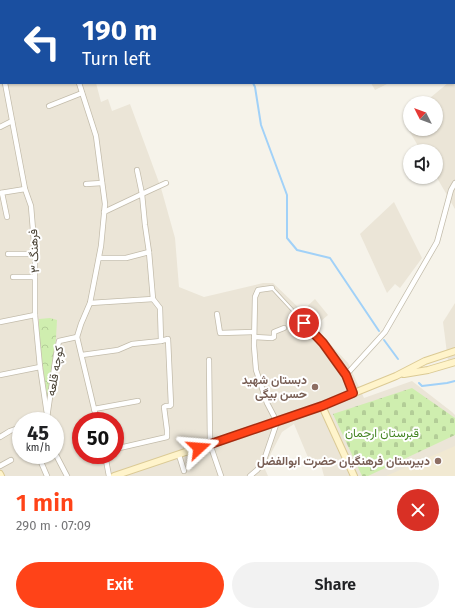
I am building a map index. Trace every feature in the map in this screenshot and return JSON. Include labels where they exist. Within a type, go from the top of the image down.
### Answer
[{"type":"main road","points":[[114,476],[130,474],[210,444],[322,406],[396,376],[425,361],[455,351]]},
{"type":"main road","points":[[396,376],[428,370],[455,362]]},
{"type":"main road","points":[[322,406],[354,476]]},
{"type":"street","name":"فرهنگ ۳","points":[[6,84],[25,189],[31,206],[35,254],[35,315],[40,367],[47,412]]},
{"type":"street","points":[[79,84],[96,136],[105,204],[99,258],[90,303],[77,337],[95,412]]},
{"type":"street","points":[[49,106],[82,93]]},
{"type":"street","points":[[0,127],[12,120]]},
{"type":"street","points":[[137,170],[142,194],[153,299],[160,308],[160,341]]},
{"type":"street","points":[[86,184],[102,183]]},
{"type":"street","points":[[104,212],[166,183]]},
{"type":"street","points":[[353,393],[346,375],[385,332],[437,242],[455,184]]},
{"type":"street","points":[[7,217],[1,193],[25,189]]},
{"type":"street","points":[[99,258],[126,258],[149,252]]},
{"type":"street","points":[[8,254],[35,254]]},
{"type":"street","points":[[14,277],[35,277]]},
{"type":"street","points":[[250,476],[258,470],[263,463],[277,422],[267,403],[256,370],[254,346],[254,298],[258,290],[272,288]]},
{"type":"street","points":[[90,303],[153,299]]},
{"type":"street","points":[[217,314],[220,332],[272,338],[274,337],[274,332],[284,328]]},
{"type":"street","points":[[0,322],[35,315]]},
{"type":"street","name":"کوچه قلعه","points":[[49,412],[59,341],[77,337]]},
{"type":"street","points":[[82,355],[118,350],[132,344],[168,339],[171,405],[164,408],[167,437],[124,447]]},
{"type":"street","points":[[209,360],[210,444],[221,476]]},
{"type":"street","points":[[0,375],[40,367]]},
{"type":"street","points":[[94,409],[138,401]]},
{"type":"street","points":[[0,437],[12,430]]},
{"type":"street","points":[[179,455],[184,471]]},
{"type":"street","points":[[0,466],[11,460]]},
{"type":"street","points":[[42,464],[47,476]]},
{"type":"street","points":[[61,464],[67,476]]},
{"type":"street","points":[[107,464],[109,476]]},
{"type":"lane","points":[[272,288],[323,343],[346,375]]},
{"type":"shaded area","points":[[0,84],[96,84],[101,102],[108,99],[112,111],[130,104],[161,188],[175,238],[179,287],[204,297],[263,283],[273,283],[302,311],[315,299],[328,315],[314,327],[348,363],[364,398],[412,381],[455,415],[455,476],[324,476],[321,465],[312,467],[294,424],[282,432],[264,467],[268,476],[0,476]]},
{"type":"shaded area","points":[[372,84],[387,84],[375,90]]},
{"type":"shaded area","points":[[447,84],[455,84],[455,209],[441,184],[443,184],[443,144],[417,144],[412,136],[443,136],[443,96],[432,96]]},
{"type":"shaded area","points":[[394,202],[422,258],[400,288],[395,284],[387,293],[360,234]]},
{"type":"shaded area","points":[[455,303],[455,359],[448,361],[443,322]]},
{"type":"shaded area","name":"دبیرستان فرهنگیان حضرت ابوالفضل","points":[[455,446],[455,476],[386,476]]},
{"type":"green space","points":[[50,318],[57,320],[51,401],[48,401],[39,343],[39,319]]},
{"type":"green space","name":"قبرستان ارجمان","points":[[412,388],[455,418],[455,435],[368,476],[362,476],[333,414]]},
{"type":"waterway","points":[[254,84],[261,125],[287,195],[287,238],[297,250],[330,258],[379,331]]},
{"type":"waterway","points":[[384,340],[398,359]]},
{"type":"waterway","points":[[419,383],[422,386],[455,381]]},
{"type":"place","name":"دبستان شهید حسن بیگی","points":[[315,387]]},
{"type":"place","name":"دبیرستان فرهنگیان حضرت ابوالفضل","points":[[438,461]]},
{"type":"route","points":[[199,448],[322,406],[353,393],[346,375],[323,343],[304,323]]}]
